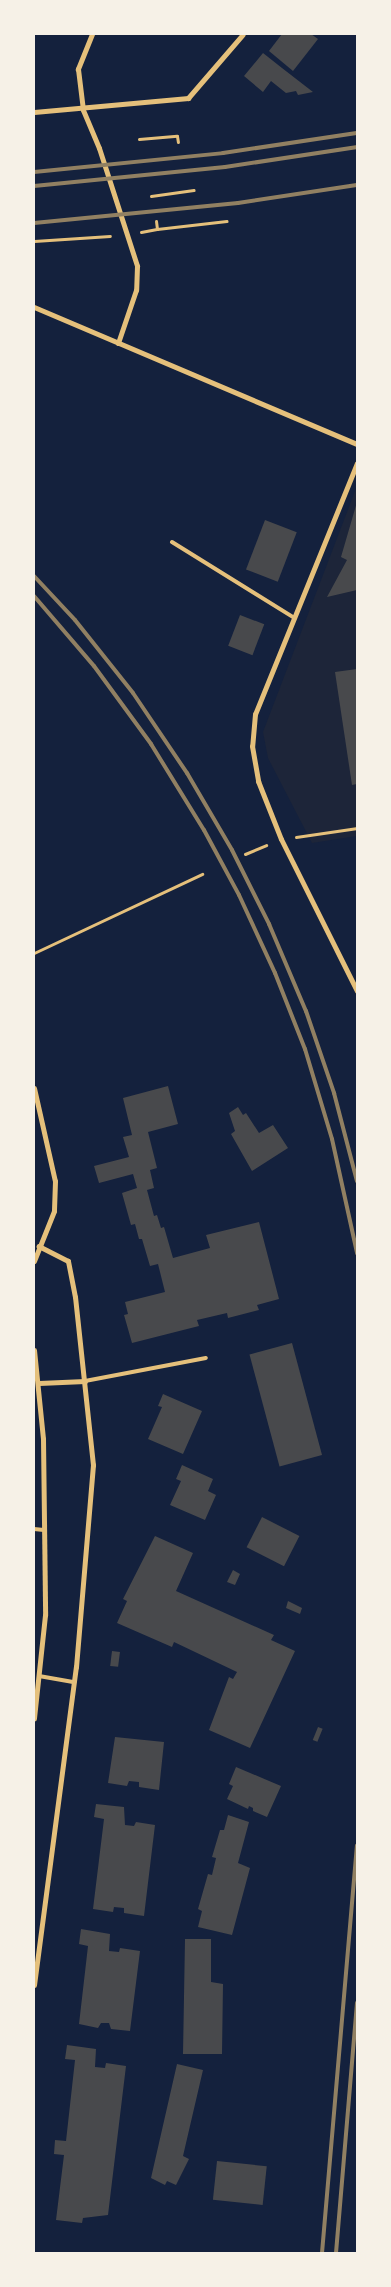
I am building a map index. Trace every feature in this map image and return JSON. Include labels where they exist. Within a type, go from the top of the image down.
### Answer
[{"type":"street","points":[[92,34],[78,69],[82,110],[100,148],[137,266],[136,290],[118,343]]},
{"type":"street","points":[[34,112],[82,110],[188,98],[243,34]]},
{"type":"street","points":[[34,307],[357,444]]},
{"type":"street","points":[[357,463],[255,714],[252,746],[258,781],[281,839],[357,991]]},
{"type":"street","points":[[34,1088],[55,1181],[54,1211],[34,1261]]},
{"type":"street","points":[[34,1985],[74,1682],[93,1466],[85,1381],[68,1261],[39,1246]]},
{"type":"street","points":[[34,1350],[39,1383],[45,1615],[34,1718]]},
{"type":"street","points":[[39,1383],[85,1381]]},
{"type":"lane","points":[[172,542],[293,617]]},
{"type":"lane","points":[[85,1381],[206,1358]]},
{"type":"lane","points":[[34,1529],[44,1530]]},
{"type":"lane","points":[[39,1676],[74,1682]]},
{"type":"path","points":[[138,140],[177,136],[178,142]]},
{"type":"path","points":[[151,196],[194,190]]},
{"type":"path","points":[[156,221],[157,229]]},
{"type":"path","points":[[34,240],[128,235],[157,229],[227,221]]},
{"type":"path","points":[[245,854],[281,839],[357,828]]},
{"type":"path","points":[[34,953],[202,874]]},
{"type":"shaded area","points":[[357,486],[357,836],[312,843],[268,758],[263,732]]},
{"type":"building","points":[[282,34],[311,34],[318,39],[293,71],[269,51]]},
{"type":"building","points":[[263,53],[313,92],[298,95],[296,91],[286,93],[271,81],[263,92],[244,76]]},
{"type":"building","points":[[357,502],[357,590],[327,597],[347,560],[341,557]]},
{"type":"building","points":[[265,520],[297,532],[278,582],[246,569]]},
{"type":"building","points":[[240,615],[264,624],[252,655],[228,646]]},
{"type":"building","points":[[357,669],[357,784],[352,785],[335,672]]},
{"type":"building","points":[[168,1086],[178,1124],[148,1132],[157,1168],[150,1170],[154,1188],[147,1190],[154,1216],[157,1215],[161,1228],[164,1227],[173,1258],[210,1248],[206,1235],[259,1222],[279,1299],[257,1305],[259,1310],[228,1318],[227,1313],[197,1320],[199,1326],[132,1343],[124,1315],[128,1314],[125,1302],[165,1292],[158,1264],[150,1266],[142,1239],[139,1239],[135,1224],[131,1225],[122,1193],[137,1188],[133,1174],[99,1183],[94,1166],[129,1157],[123,1137],[132,1135],[123,1098]]},
{"type":"building","points":[[238,1107],[243,1115],[246,1113],[259,1133],[273,1125],[288,1148],[252,1171],[231,1134],[235,1131],[229,1113]]},
{"type":"building","points":[[292,1343],[322,1455],[280,1466],[249,1354]]},
{"type":"building","points":[[163,1394],[202,1411],[183,1454],[148,1439],[162,1407],[158,1406]]},
{"type":"building","points":[[182,1465],[213,1479],[208,1491],[216,1495],[205,1520],[170,1505],[181,1481],[176,1479]]},
{"type":"building","points":[[262,1517],[299,1536],[284,1566],[247,1547]]},
{"type":"building","points":[[155,1536],[193,1553],[176,1591],[274,1635],[271,1640],[295,1651],[250,1748],[209,1730],[229,1677],[233,1679],[237,1672],[174,1642],[172,1647],[117,1623],[127,1601],[123,1599]]},
{"type":"building","points":[[233,1570],[240,1574],[235,1585],[227,1582]]},
{"type":"building","points":[[288,1601],[302,1608],[300,1614],[286,1608]]},
{"type":"building","points":[[112,1651],[120,1652],[118,1667],[110,1666]]},
{"type":"building","points":[[318,1727],[323,1729],[317,1742],[313,1740]]},
{"type":"building","points":[[115,1737],[164,1742],[159,1790],[139,1787],[139,1782],[129,1781],[127,1786],[108,1783]]},
{"type":"building","points":[[236,1767],[281,1786],[267,1817],[253,1811],[253,1808],[249,1806],[248,1809],[227,1799],[233,1786],[229,1784]]},
{"type":"building","points":[[96,1804],[124,1807],[125,1825],[134,1826],[136,1822],[155,1825],[144,1916],[124,1913],[124,1908],[114,1907],[113,1912],[93,1909],[104,1819],[94,1817]]},
{"type":"building","points":[[228,1815],[249,1822],[238,1863],[250,1868],[232,1935],[198,1927],[202,1911],[198,1909],[208,1874],[212,1875],[216,1858],[212,1857],[220,1830],[224,1830]]},
{"type":"building","points":[[81,1929],[110,1934],[109,1951],[119,1952],[120,1948],[140,1951],[130,2031],[111,2029],[109,2023],[101,2023],[98,2028],[79,2024],[88,1946],[79,1944]]},
{"type":"building","points":[[185,1939],[211,1939],[211,1982],[223,1984],[222,2054],[183,2054]]},
{"type":"building","points":[[67,2045],[96,2049],[95,2067],[105,2068],[106,2063],[126,2066],[108,2215],[83,2218],[82,2223],[56,2220],[64,2155],[54,2154],[55,2140],[66,2141],[75,2060],[65,2059]]},
{"type":"building","points":[[177,2064],[203,2070],[183,2156],[189,2159],[176,2185],[167,2181],[165,2185],[151,2178]]},
{"type":"building","points":[[217,2161],[267,2166],[263,2205],[213,2200]]},
{"type":"railway","points":[[34,172],[223,153],[357,133]]},
{"type":"railway","points":[[34,186],[225,167],[357,147]]},
{"type":"railway","points":[[34,223],[238,203],[357,185]]},
{"type":"railway","points":[[34,576],[75,620],[133,693],[187,773],[232,850],[269,924],[306,1011],[334,1093],[357,1181]]},
{"type":"railway","points":[[34,596],[94,666],[151,744],[204,830],[239,895],[275,973],[305,1049],[332,1139],[357,1253]]},
{"type":"railway","points":[[322,2253],[357,1845]]},
{"type":"railway","points":[[336,2253],[357,2003]]}]
